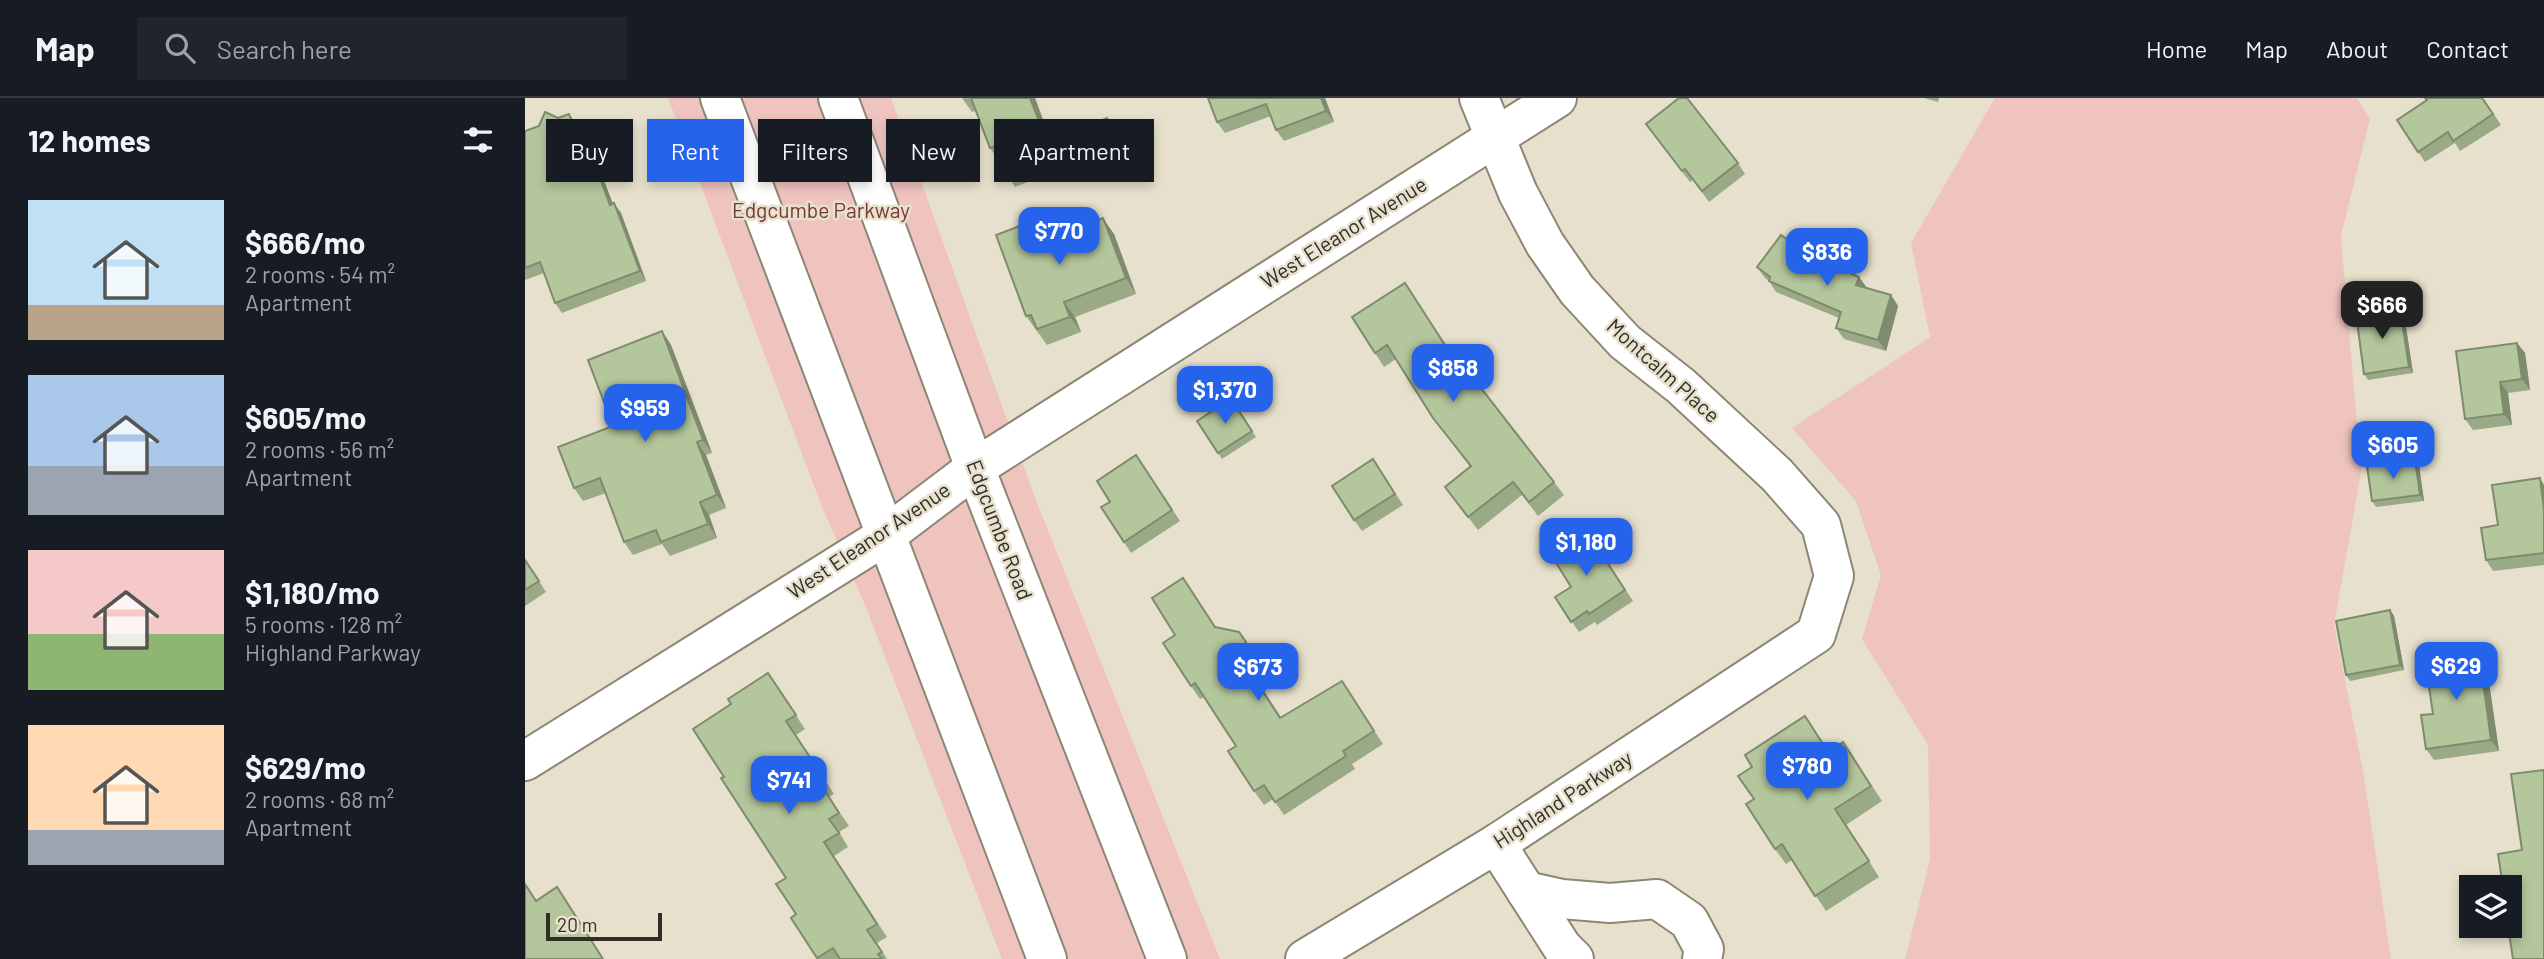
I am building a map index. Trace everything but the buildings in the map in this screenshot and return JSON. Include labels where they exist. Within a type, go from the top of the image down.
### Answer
[{"type":"street","points":[[720,98],[1047,959]]},
{"type":"street","name":"Edgcumbe Road","points":[[838,98],[975,468],[1167,959]]},
{"type":"street","name":"Montcalm Place","points":[[1479,98],[1518,193],[1545,244],[1577,290],[1625,342],[1681,386],[1777,475],[1821,525],[1834,576],[1816,634]]},
{"type":"street","name":"West Eleanor Avenue","points":[[525,761],[885,536],[975,468],[1557,98]]},
{"type":"street","name":"Highland Parkway","points":[[1305,959],[1496,845],[1816,634]]},
{"type":"street","points":[[1496,845],[1562,947],[1574,959]]},
{"type":"street","points":[[1526,891],[1562,899],[1610,903],[1657,899],[1689,921],[1704,949],[1702,959]]},
{"type":"green space","name":"Edgcumbe Parkway","points":[[668,98],[891,98],[899,119],[886,119],[886,182],[921,182],[1037,503],[1220,959],[1002,959],[865,605],[822,507],[700,182],[744,182],[744,119],[676,119]]},
{"type":"green space","points":[[1995,98],[2357,98],[2370,119],[2341,236],[2361,473],[2334,625],[2364,776],[2391,959],[1905,959],[1930,859],[1928,745],[1862,639],[1881,575],[1856,501],[1792,428],[1930,337],[1911,243]]}]
